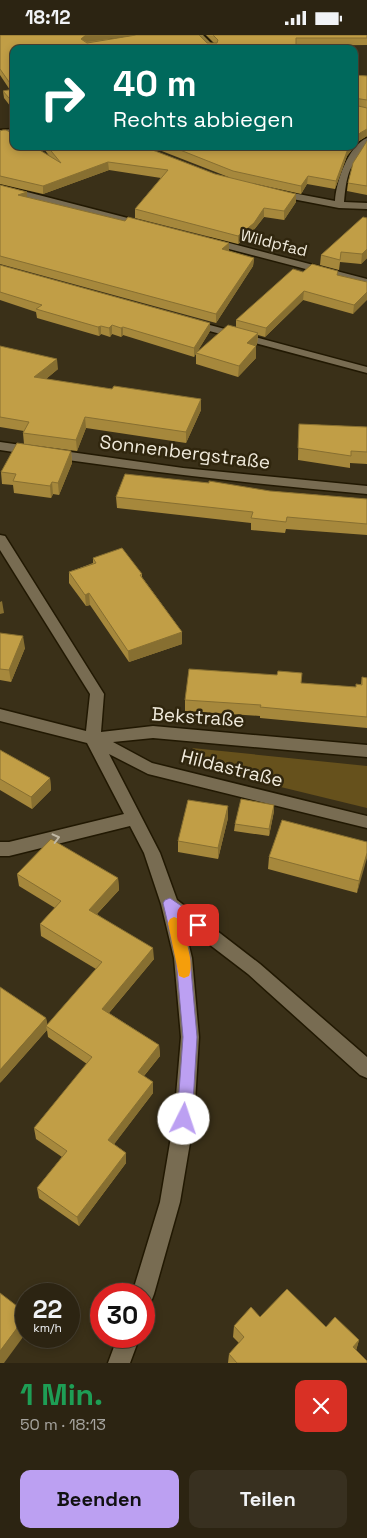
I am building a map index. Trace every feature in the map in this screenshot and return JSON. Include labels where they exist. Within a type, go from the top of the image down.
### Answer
[{"type":"street","points":[[199,35],[210,45]]},
{"type":"street","points":[[340,205],[341,183],[346,168],[367,141]]},
{"type":"street","points":[[0,188],[154,227]]},
{"type":"street","points":[[271,192],[340,205],[367,206]]},
{"type":"street","name":"Wildpfad","points":[[203,240],[367,282]]},
{"type":"street","points":[[183,320],[367,370]]},
{"type":"street","name":"Sonnenbergstraße","points":[[0,446],[131,466],[264,481],[367,489]]},
{"type":"street","points":[[0,539],[97,694],[93,739],[152,853],[170,903],[183,958],[190,1037],[184,1119],[170,1202],[146,1283]]},
{"type":"street","name":"Bekstraße","points":[[0,715],[93,739],[153,732],[367,751]]},
{"type":"street","name":"Hildastraße","points":[[93,739],[148,768],[367,822]]},
{"type":"street","points":[[0,849],[9,849],[135,818]]},
{"type":"street","points":[[170,903],[254,969],[367,1069]]},
{"type":"street","points":[[119,1363],[124,1348]]},
{"type":"shaded area","points":[[192,748],[367,766],[367,808],[219,772]]},
{"type":"building","points":[[0,35],[86,35],[81,39],[87,43],[136,35],[199,35],[207,43],[217,43],[218,40],[213,35],[367,35],[367,38],[296,38],[296,45],[10,45],[10,83],[0,69]]},
{"type":"building","points":[[358,75],[367,76],[367,100],[358,99]]},
{"type":"building","points":[[10,90],[10,99],[3,91]]},
{"type":"building","points":[[358,106],[367,108],[367,129],[358,135]]},
{"type":"building","points":[[6,130],[10,132],[10,150],[40,150],[61,163],[50,150],[152,150],[215,174],[296,194],[284,211],[264,208],[254,223],[238,236],[135,209],[168,170],[108,162],[43,186],[0,176],[0,131]]},
{"type":"building","points":[[367,141],[367,186],[348,183],[353,163]]},
{"type":"building","points":[[180,150],[348,150],[336,181],[308,176],[301,186],[233,171]]},
{"type":"building","points":[[0,185],[27,192],[18,195],[125,221],[128,217],[229,243],[222,249],[254,258],[216,314],[0,256]]},
{"type":"building","points":[[363,217],[367,218],[367,249],[362,254],[341,252],[340,260],[321,255]]},
{"type":"building","points":[[312,264],[338,271],[337,275],[367,282],[367,292],[354,305],[304,291],[266,328],[236,320],[293,269],[303,272]]},
{"type":"building","points":[[0,265],[210,323],[194,348],[123,327],[112,325],[109,328],[98,327],[36,309],[42,305],[0,292]]},
{"type":"building","points":[[228,325],[258,333],[247,343],[256,346],[239,366],[196,353]]},
{"type":"building","points":[[0,346],[57,359],[34,377],[112,389],[114,386],[201,399],[186,432],[85,417],[76,440],[23,433],[29,422],[0,417]]},
{"type":"building","points":[[299,424],[367,427],[367,452],[351,451],[351,456],[298,448]]},
{"type":"building","points":[[17,443],[71,451],[58,483],[52,482],[50,486],[13,481],[16,474],[1,472]]},
{"type":"building","points":[[125,474],[209,483],[209,481],[270,491],[367,499],[367,524],[287,517],[286,522],[251,518],[253,512],[116,497]]},
{"type":"building","points":[[122,548],[182,632],[128,651],[89,593],[85,595],[69,572],[96,563],[93,558]]},
{"type":"building","points":[[0,633],[23,636],[9,670],[0,669]]},
{"type":"building","points":[[189,669],[277,675],[278,671],[302,673],[301,683],[356,687],[356,684],[362,685],[362,677],[367,678],[367,717],[260,707],[261,705],[185,700]]},
{"type":"building","points":[[0,750],[50,778],[31,797],[0,779]]},
{"type":"building","points":[[241,799],[274,805],[269,829],[235,824]]},
{"type":"building","points":[[188,800],[228,806],[218,848],[178,841]]},
{"type":"building","points":[[282,820],[367,842],[367,853],[359,881],[269,857]]},
{"type":"building","points":[[51,839],[118,878],[89,910],[153,948],[102,1009],[159,1045],[138,1072],[153,1082],[108,1140],[126,1153],[77,1217],[37,1188],[67,1151],[34,1128],[92,1057],[46,1026],[102,962],[40,924],[61,901],[17,874]]},
{"type":"building","points":[[0,987],[46,1018],[0,1070]]},
{"type":"building","points":[[287,1289],[326,1327],[335,1317],[359,1340],[353,1347],[367,1363],[237,1363],[229,1354],[244,1337],[234,1326],[251,1307],[260,1317]]},
{"type":"building","points":[[0,1293],[15,1305],[15,1331],[0,1351]]},
{"type":"slow traffic","points":[[174,923],[183,958],[184,972]]},
{"type":"route","points":[[184,1119],[190,1037],[183,958],[170,903],[198,925]]}]
